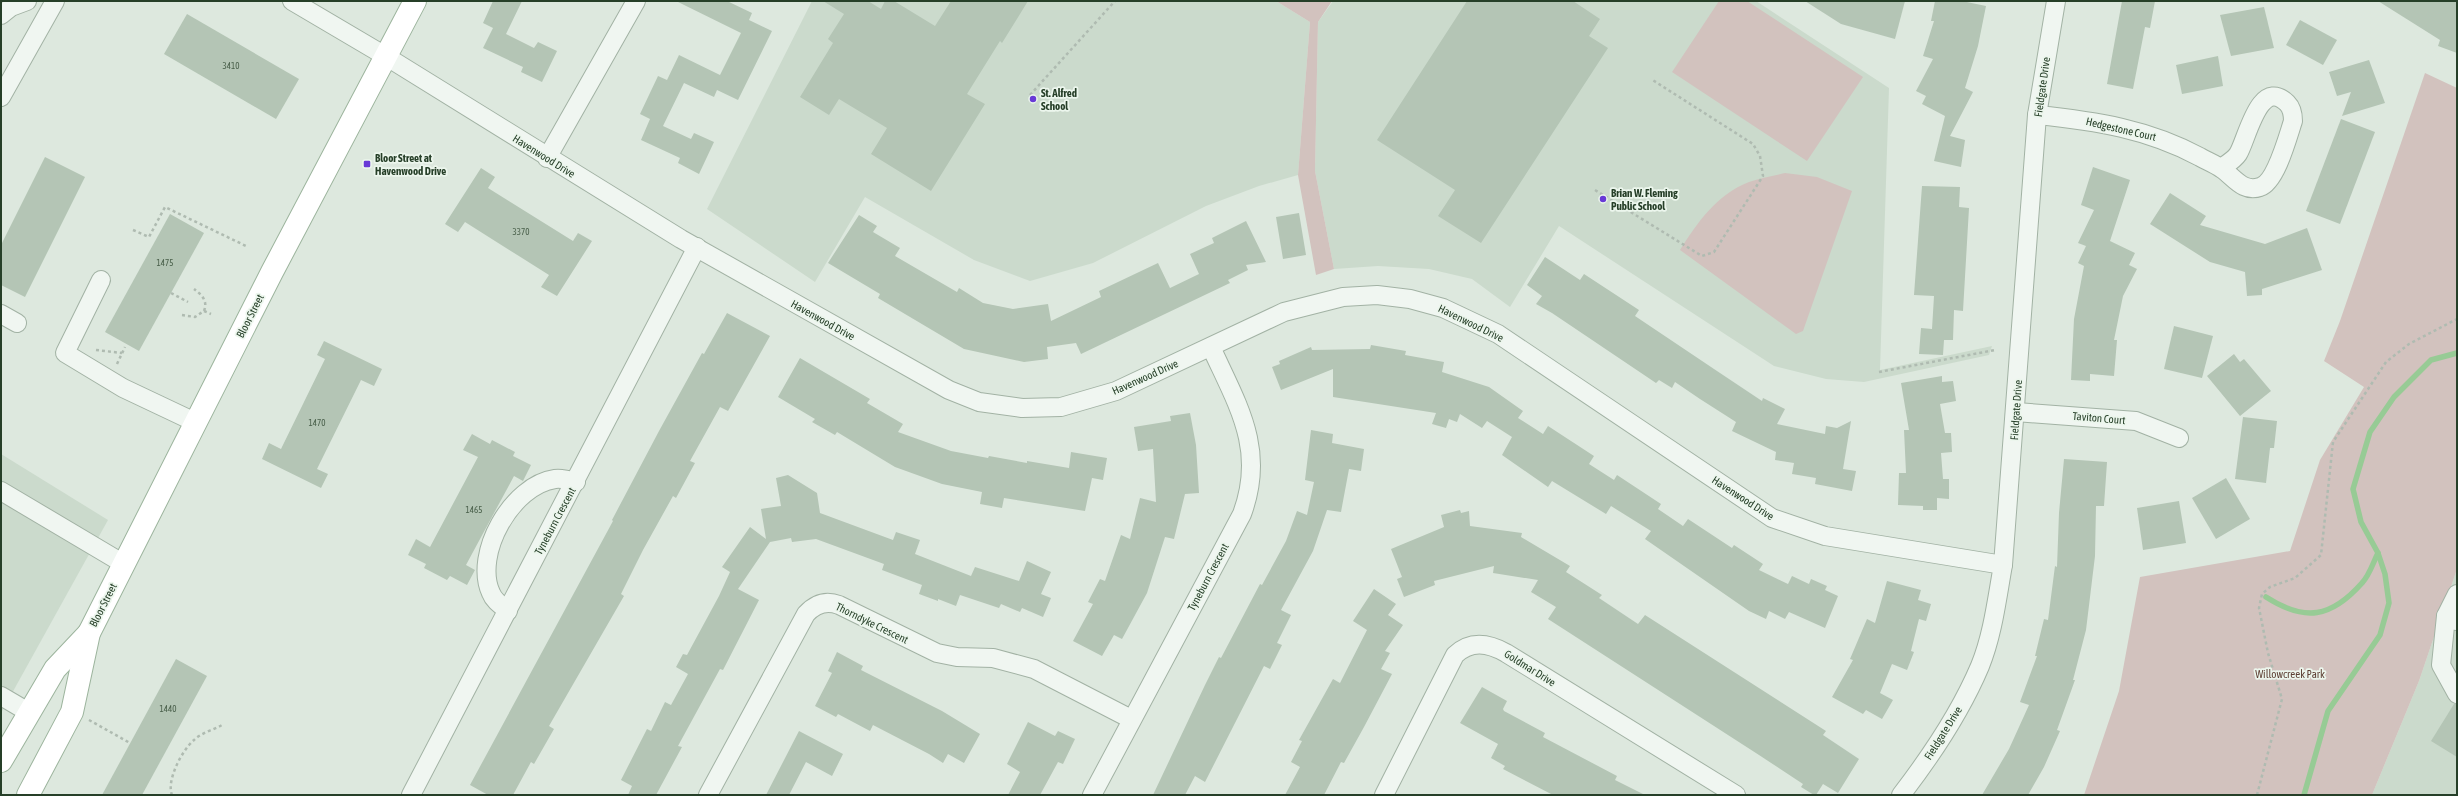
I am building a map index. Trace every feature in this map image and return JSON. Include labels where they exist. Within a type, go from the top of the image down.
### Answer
[{"type":"main road","name":"Bloor Street","points":[[29,793],[72,712],[89,633],[197,423],[272,272],[387,57],[414,1]]},
{"type":"main road","name":"Bloor Street","points":[[1,761],[55,669],[89,633]]},
{"type":"street","points":[[1,15],[11,7],[27,1]]},
{"type":"street","name":"Havenwood Drive","points":[[292,1],[387,57],[547,158],[697,247],[949,390],[979,402],[1022,408],[1060,407],[1116,391],[1284,312],[1343,297],[1377,295],[1427,302],[1459,314],[1498,334],[1772,518],[1825,536],[2003,565]]},
{"type":"street","points":[[547,158],[636,1]]},
{"type":"street","name":"Fieldgate Drive","points":[[1902,795],[1921,769],[1963,700],[1980,665],[1991,631],[2003,565],[2016,412],[2037,115],[2056,1]]},
{"type":"street","points":[[1,97],[49,2]]},
{"type":"street","name":"Hedgestone Court","points":[[2037,115],[2085,121],[2155,136],[2173,142],[2221,168],[2247,188],[2260,187],[2270,180],[2293,121],[2292,112],[2288,104],[2280,99],[2272,98],[2260,104],[2240,151],[2221,168]]},
{"type":"street","name":"Tyneburn Crescent","points":[[411,795],[576,482],[697,247]]},
{"type":"street","points":[[101,280],[65,353],[123,388],[197,423]]},
{"type":"street","points":[[1,314],[17,324]]},
{"type":"street","name":"Tyneburn Crescent","points":[[1092,795],[1131,719],[1242,514],[1250,487],[1252,458],[1247,429],[1211,347]]},
{"type":"street","name":"Taviton Court","points":[[2016,412],[2136,421],[2179,438]]},
{"type":"street","points":[[508,611],[491,593],[489,581],[490,548],[500,524],[515,503],[536,487],[554,479],[576,482]]},
{"type":"street","points":[[1,491],[124,564]]},
{"type":"street","points":[[2457,594],[2441,665],[2457,694]]},
{"type":"street","name":"Thorndyke Crescent","points":[[708,795],[806,614],[813,608],[826,603],[839,605],[937,653],[957,657],[992,658],[1034,669],[1131,719]]},
{"type":"street","name":"Goldmar Drive","points":[[1384,795],[1453,660],[1464,648],[1481,644],[1492,646],[1506,653],[1736,795]]},
{"type":"street","points":[[1,696],[30,712]]},
{"type":"path","points":[[1030,95],[1115,1]]},
{"type":"path","points":[[1595,190],[1702,256],[1714,252],[1763,176],[1760,156],[1753,144],[1651,78]]},
{"type":"path","points":[[132,230],[149,237],[165,207],[246,246]]},
{"type":"path","points":[[182,315],[196,317],[204,311],[205,300],[202,294],[194,289]]},
{"type":"path","points":[[171,293],[188,302]]},
{"type":"path","points":[[204,311],[211,314]]},
{"type":"path","points":[[2257,795],[2282,699],[2268,653],[2262,623],[2260,608],[2262,594],[2270,587],[2295,578],[2321,555],[2333,442],[2386,362],[2409,344],[2457,319]]},
{"type":"path","points":[[1879,372],[1995,350]]},
{"type":"path","points":[[72,712],[130,743]]},
{"type":"path","points":[[172,795],[169,785],[184,752],[194,739],[222,725]]},
{"type":"shaded area","name":"St. Alfred School","points":[[812,1],[1276,1],[1310,22],[1298,175],[1259,186],[1206,206],[1093,263],[1030,281],[974,260],[865,197],[815,282],[707,209]]},
{"type":"shaded area","name":"Brian W. Fleming Public School","points":[[1333,1],[1756,1],[1889,88],[1880,370],[1992,346],[1989,355],[1864,382],[1826,379],[1774,366],[1559,226],[1510,307],[1472,279],[1429,269],[1378,266],[1334,269],[1315,171],[1318,22]]},
{"type":"shaded area","points":[[1,454],[108,520],[1,713]]},
{"type":"shaded area","points":[[2457,569],[2457,795],[2372,795],[2419,681]]},
{"type":"green space","points":[[1276,1],[1332,1],[1318,22],[1315,171],[1334,269],[1316,275],[1298,175],[1310,22]]},
{"type":"green space","points":[[1719,1],[1747,1],[1863,77],[1807,161],[1672,72]]},
{"type":"green space","name":"Willowcreek Park","points":[[2425,73],[2457,88],[2457,569],[2419,681],[2372,795],[2084,795],[2119,691],[2140,577],[2290,551],[2320,460],[2364,387],[2324,361],[2340,321]]},
{"type":"green space","points":[[1785,173],[1817,177],[1852,191],[1803,331],[1796,334],[1680,250],[1693,230],[1709,210],[1727,194],[1749,182]]},
{"type":"building","points":[[493,1],[522,1],[506,34],[534,48],[538,42],[557,51],[542,82],[521,72],[523,67],[483,48],[493,28],[483,23]]},
{"type":"building","points":[[676,1],[727,1],[752,13],[749,20],[772,31],[738,100],[717,90],[714,97],[684,83],[663,126],[691,139],[694,133],[714,142],[699,174],[678,163],[680,158],[641,140],[650,119],[640,114],[658,76],[667,80],[679,55],[720,75],[741,33]]},
{"type":"building","points":[[823,1],[868,1],[881,9],[885,1],[894,1],[935,26],[951,1],[1028,1],[1002,43],[1000,41],[967,94],[985,104],[931,191],[871,154],[887,128],[839,99],[829,115],[800,97],[833,43],[828,39],[844,14]]},
{"type":"building","points":[[1467,1],[1573,1],[1600,19],[1589,36],[1608,48],[1481,243],[1438,216],[1455,190],[1377,140]]},
{"type":"building","points":[[1805,1],[1905,1],[1895,39],[1841,24]]},
{"type":"building","points":[[1935,1],[1962,1],[1986,6],[1978,46],[1965,88],[1973,92],[1950,136],[1965,140],[1961,167],[1934,161],[1945,116],[1922,104],[1926,96],[1916,91],[1933,59],[1923,56],[1934,21],[1931,21]]},
{"type":"building","points":[[2122,1],[2155,1],[2150,28],[2145,27],[2133,89],[2107,84]]},
{"type":"building","points":[[2378,1],[2457,1],[2457,53],[2438,46],[2440,40]]},
{"type":"building","points":[[2264,7],[2274,48],[2231,56],[2220,15]]},
{"type":"building","points":[[187,14],[299,79],[276,119],[164,54]]},
{"type":"building","points":[[2300,20],[2337,40],[2323,65],[2286,45]]},
{"type":"building","points":[[2218,56],[2223,86],[2182,94],[2176,65]]},
{"type":"building","points":[[2369,60],[2385,103],[2342,116],[2351,92],[2337,96],[2329,72]]},
{"type":"building","points":[[2341,119],[2375,132],[2340,224],[2306,211]]},
{"type":"building","points":[[45,157],[85,177],[25,297],[1,285],[1,245]]},
{"type":"building","points":[[2093,167],[2130,180],[2110,241],[2135,253],[2129,265],[2137,269],[2123,296],[2114,340],[2117,340],[2114,376],[2090,374],[2090,381],[2071,380],[2074,319],[2084,266],[2078,263],[2086,246],[2078,243],[2094,210],[2081,205]]},
{"type":"building","points":[[481,168],[495,177],[488,188],[573,241],[578,233],[592,241],[557,296],[541,287],[549,275],[465,222],[458,232],[445,224]]},
{"type":"building","points":[[1922,186],[1960,187],[1959,207],[1969,208],[1963,311],[1954,310],[1953,340],[1944,340],[1943,355],[1919,354],[1921,328],[1932,329],[1934,296],[1914,295]]},
{"type":"building","points":[[2170,193],[2206,216],[2200,225],[2265,244],[2307,228],[2322,270],[2262,289],[2262,295],[2247,296],[2245,272],[2210,262],[2150,224]]},
{"type":"building","points":[[1299,213],[1306,255],[1283,259],[1276,217]]},
{"type":"building","points":[[170,214],[204,233],[139,351],[105,332]]},
{"type":"building","points":[[859,215],[877,226],[873,232],[900,248],[895,256],[957,292],[959,288],[983,303],[1013,309],[1048,304],[1051,321],[1101,297],[1099,291],[1158,263],[1170,288],[1199,274],[1190,254],[1214,243],[1212,238],[1246,221],[1266,262],[1246,265],[1248,270],[1228,280],[1230,283],[1081,354],[1076,343],[1047,347],[1048,359],[1024,362],[964,349],[878,298],[880,294],[828,263]]},
{"type":"building","points":[[1545,257],[1580,280],[1584,274],[1639,310],[1635,316],[1762,401],[1763,398],[1785,409],[1777,424],[1825,434],[1826,426],[1837,428],[1851,421],[1843,469],[1856,471],[1852,491],[1815,484],[1816,478],[1792,474],[1794,463],[1775,460],[1776,452],[1732,431],[1736,422],[1675,382],[1672,388],[1659,380],[1656,383],[1552,313],[1536,304],[1542,296],[1527,285]]},
{"type":"building","points":[[727,313],[770,336],[728,411],[720,407],[690,461],[695,463],[676,498],[673,496],[643,550],[621,594],[624,596],[549,726],[554,729],[534,764],[531,762],[513,795],[488,795],[470,785],[613,521],[612,520],[659,431],[702,353],[704,354]]},
{"type":"building","points":[[2174,326],[2213,336],[2202,378],[2164,369]]},
{"type":"building","points":[[324,341],[382,369],[374,386],[361,380],[317,469],[328,474],[321,488],[262,459],[269,443],[281,449],[325,359],[317,355]]},
{"type":"building","points":[[1371,345],[1406,351],[1405,355],[1444,362],[1442,372],[1489,387],[1523,411],[1518,418],[1543,434],[1548,426],[1594,456],[1589,464],[1614,480],[1617,475],[1661,504],[1658,509],[1683,526],[1688,519],[1732,548],[1734,545],[1763,564],[1759,570],[1788,584],[1792,576],[1809,584],[1811,579],[1827,586],[1825,590],[1838,596],[1825,628],[1789,612],[1785,619],[1769,611],[1766,619],[1749,611],[1645,539],[1651,531],[1611,506],[1606,514],[1552,481],[1548,487],[1502,455],[1512,437],[1487,421],[1482,428],[1460,414],[1457,422],[1449,419],[1446,428],[1432,424],[1436,413],[1333,397],[1333,369],[1281,390],[1272,367],[1280,364],[1279,361],[1311,347],[1312,350],[1370,349]]},
{"type":"building","points":[[2234,354],[2240,362],[2244,359],[2271,391],[2240,416],[2207,376]]},
{"type":"building","points":[[800,358],[870,399],[867,403],[903,424],[898,432],[951,451],[1027,463],[1027,461],[1069,468],[1071,452],[1107,458],[1103,480],[1092,478],[1085,511],[1004,498],[1002,508],[980,504],[982,492],[942,484],[895,467],[837,432],[835,435],[812,422],[815,419],[778,397]]},
{"type":"building","points":[[1942,376],[1942,382],[1953,381],[1956,401],[1940,404],[1945,433],[1951,433],[1952,452],[1941,453],[1943,479],[1949,479],[1949,499],[1937,498],[1937,510],[1923,510],[1923,506],[1898,505],[1899,473],[1906,473],[1904,430],[1909,430],[1901,383]]},
{"type":"building","points":[[1190,413],[1196,445],[1199,493],[1185,494],[1174,539],[1165,537],[1147,593],[1122,639],[1114,635],[1102,656],[1073,641],[1093,604],[1088,602],[1100,579],[1105,581],[1121,535],[1130,539],[1140,498],[1156,502],[1153,449],[1138,451],[1134,427],[1171,421],[1170,416]]},
{"type":"building","points":[[2243,417],[2277,421],[2274,448],[2270,448],[2266,483],[2235,479]]},
{"type":"building","points":[[1311,430],[1333,434],[1332,443],[1364,449],[1361,471],[1349,469],[1341,512],[1327,510],[1313,551],[1281,610],[1291,615],[1277,643],[1282,645],[1270,669],[1264,666],[1205,782],[1195,776],[1185,795],[1153,795],[1219,657],[1221,658],[1260,584],[1262,585],[1286,541],[1297,511],[1307,515],[1314,482],[1305,480]]},
{"type":"building","points":[[472,434],[490,444],[492,440],[515,452],[513,456],[531,465],[523,481],[514,476],[466,565],[475,570],[467,585],[450,576],[447,580],[424,568],[426,564],[408,555],[416,539],[430,547],[478,457],[463,450]]},
{"type":"building","points":[[2064,459],[2107,462],[2104,506],[2096,506],[2095,556],[2086,630],[2073,680],[2075,680],[2057,730],[2060,731],[2044,767],[2028,795],[1982,795],[2009,749],[2029,705],[2020,702],[2037,656],[2035,656],[2044,619],[2048,620],[2055,566],[2057,567],[2059,513]]},
{"type":"building","points":[[788,475],[817,493],[820,513],[893,540],[896,532],[920,540],[915,554],[971,576],[975,567],[1019,581],[1027,561],[1051,572],[1041,594],[1051,598],[1043,617],[1022,608],[1020,612],[1001,604],[999,608],[960,595],[956,606],[938,599],[938,601],[919,594],[922,585],[882,570],[884,564],[816,539],[792,542],[791,538],[770,542],[738,589],[759,600],[723,670],[720,669],[678,746],[682,747],[656,795],[628,795],[632,786],[621,780],[647,729],[651,731],[665,702],[671,705],[688,674],[676,667],[683,654],[687,655],[719,596],[730,572],[722,567],[750,527],[766,539],[761,509],[781,506],[776,478]]},
{"type":"building","points":[[2226,478],[2250,519],[2216,539],[2192,498]]},
{"type":"building","points":[[2179,501],[2186,543],[2143,550],[2137,508]]},
{"type":"building","points":[[1460,510],[1461,513],[1469,511],[1470,526],[1522,533],[1521,537],[1570,566],[1566,572],[1602,595],[1599,598],[1638,624],[1645,615],[1826,731],[1823,735],[1859,759],[1838,793],[1823,784],[1816,795],[1814,795],[1801,787],[1803,784],[1548,619],[1556,607],[1531,592],[1538,580],[1493,573],[1494,566],[1434,581],[1435,585],[1404,597],[1397,579],[1402,577],[1391,549],[1444,527],[1441,515]]},
{"type":"building","points":[[1887,581],[1921,590],[1918,600],[1931,604],[1926,621],[1919,619],[1911,651],[1914,652],[1907,670],[1892,664],[1880,693],[1893,700],[1882,719],[1866,710],[1863,714],[1832,697],[1853,660],[1850,659],[1867,619],[1875,623]]},
{"type":"building","points":[[1374,589],[1396,604],[1388,615],[1403,625],[1385,651],[1390,653],[1381,669],[1392,674],[1344,763],[1341,762],[1324,795],[1285,795],[1300,767],[1291,762],[1302,741],[1299,740],[1333,679],[1340,683],[1367,630],[1353,621]]},
{"type":"building","points":[[837,652],[863,666],[861,670],[942,711],[980,734],[964,763],[948,754],[943,763],[929,754],[873,725],[870,731],[838,714],[836,717],[815,706],[832,673],[828,671]]},
{"type":"building","points":[[176,659],[207,676],[142,795],[102,795]]},
{"type":"building","points":[[1482,687],[1507,701],[1503,709],[1504,711],[1545,733],[1543,737],[1617,776],[1615,780],[1645,795],[1553,795],[1503,769],[1505,766],[1491,758],[1498,744],[1460,723]]},
{"type":"building","points":[[2454,704],[2457,704],[2457,757],[2431,741]]},
{"type":"building","points":[[1028,722],[1055,736],[1058,731],[1075,739],[1063,764],[1058,762],[1040,795],[1008,795],[1020,772],[1007,764]]},
{"type":"building","points":[[799,731],[843,754],[832,776],[806,762],[789,795],[766,795]]},
{"type":"waterway","points":[[2304,795],[2328,711],[2380,635],[2389,603],[2385,574],[2378,553],[2361,522],[2353,489],[2370,432],[2394,397],[2431,360],[2457,353]]},
{"type":"waterway","points":[[2266,597],[2280,605],[2305,613],[2328,609],[2351,595],[2362,583],[2369,573],[2378,553]]},
{"type":"place","name":"St. Alfred School","points":[[1033,99]]},
{"type":"place","name":"Bloor Street at Havenwood Drive","points":[[367,164]]},
{"type":"place","name":"Brian W. Fleming Public School","points":[[1603,199]]}]
